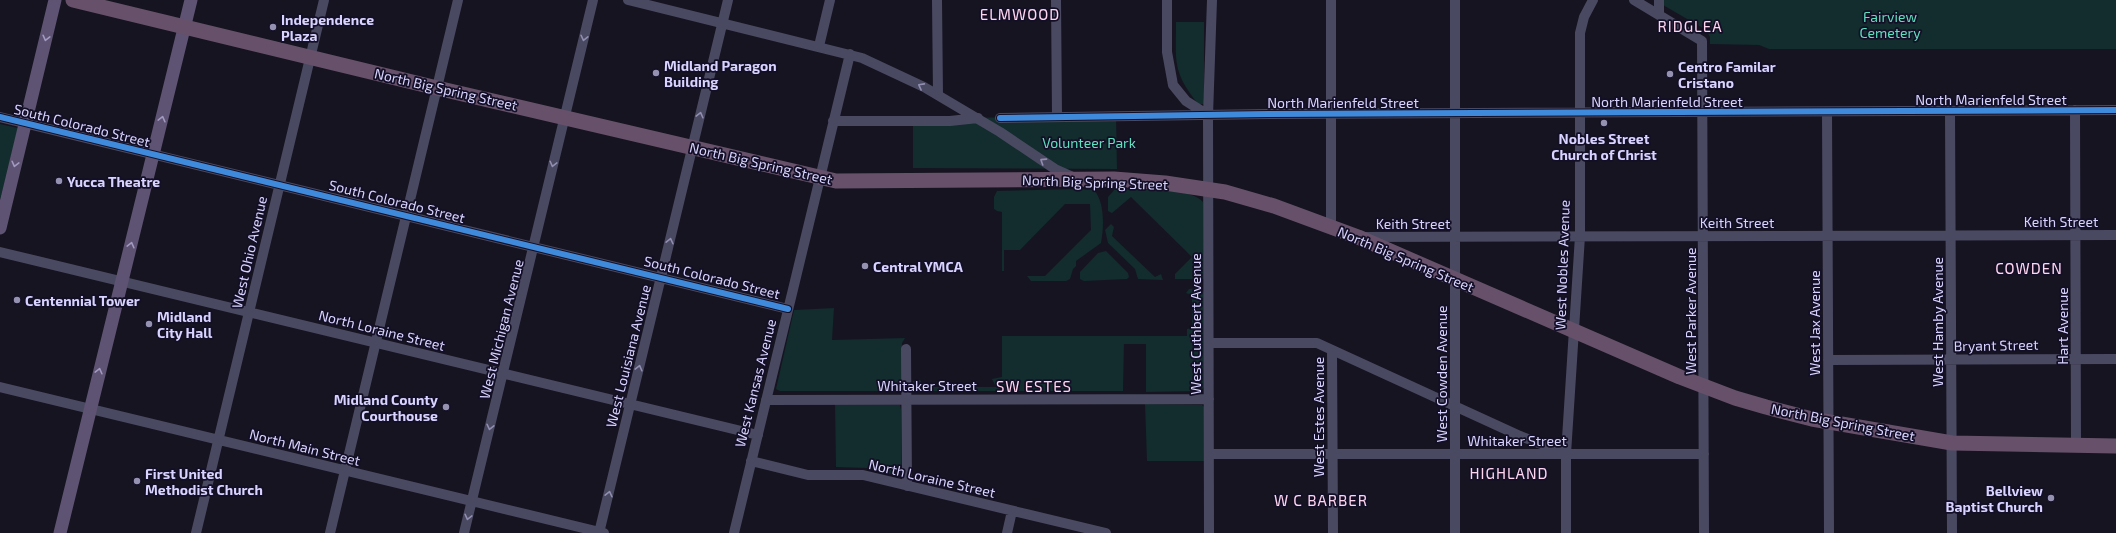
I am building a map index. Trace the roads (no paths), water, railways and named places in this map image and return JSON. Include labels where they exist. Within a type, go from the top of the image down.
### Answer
[{"type":"highway","name":"North Big Spring Street","points":[[73,0],[437,88],[820,176],[836,181],[1078,179],[1164,183],[1208,188],[1274,206],[1331,226],[1703,387],[1766,407],[1828,422],[1952,442],[2116,446]]},
{"type":"main road","points":[[0,228],[55,0]]},
{"type":"main road","points":[[60,533],[89,409],[122,282],[191,0]]},
{"type":"street","name":"West Ohio Avenue","points":[[196,533],[324,0]]},
{"type":"street","points":[[330,533],[458,0]]},
{"type":"street","name":"West Michigan Avenue","points":[[464,533],[593,0]]},
{"type":"street","points":[[628,0],[850,54],[895,72],[938,95],[978,118],[1055,169],[1078,179]]},
{"type":"street","name":"West Louisiana Avenue","points":[[601,533],[630,404],[728,0]]},
{"type":"street","points":[[819,46],[830,0]]},
{"type":"street","points":[[937,0],[938,95]]},
{"type":"street","points":[[1056,0],[1057,116]]},
{"type":"street","points":[[1167,0],[1167,52],[1173,85],[1186,101],[1208,115]]},
{"type":"street","name":"West Cuthbert Avenue","points":[[1210,533],[1208,115],[1212,0]]},
{"type":"street","points":[[1331,0],[1331,226]]},
{"type":"street","name":"West Cowden Avenue","points":[[1455,0],[1455,533]]},
{"type":"street","name":"West Nobles Avenue","points":[[1566,533],[1566,454],[1580,236],[1580,33],[1584,17],[1593,0]]},
{"type":"street","points":[[1634,0],[1659,15]]},
{"type":"street","points":[[1659,0],[1659,15]]},
{"type":"street","name":"West Parker Avenue","points":[[1659,15],[1702,41],[1704,236],[1704,533]]},
{"type":"street","name":"West Kansas Avenue","points":[[734,533],[850,54]]},
{"type":"street","name":"Hart Avenue","points":[[2075,110],[2076,445]]},
{"type":"street","name":"North Marienfeld Street","points":[[1000,118],[1219,114],[1950,112],[2116,110]]},
{"type":"street","name":"West Jax Avenue","points":[[1827,112],[1829,533]]},
{"type":"street","name":"West Hamby Avenue","points":[[1950,112],[1952,533]]},
{"type":"street","name":"South Colorado Street","points":[[0,117],[788,309]]},
{"type":"street","points":[[833,121],[950,122],[978,118]]},
{"type":"street","name":"Keith Street","points":[[1358,237],[2116,235]]},
{"type":"street","name":"North Loraine Street","points":[[0,252],[758,435]]},
{"type":"street","points":[[1209,343],[1317,343],[1520,436],[1566,454]]},
{"type":"street","points":[[906,349],[907,486]]},
{"type":"street","name":"West Estes Avenue","points":[[1332,350],[1333,533]]},
{"type":"street","name":"Bryant Street","points":[[1828,360],[2116,359]]},
{"type":"street","name":"North Main Street","points":[[0,387],[601,533]]},
{"type":"street","name":"Whitaker Street","points":[[766,400],[1209,398]]},
{"type":"street","name":"Whitaker Street","points":[[1210,454],[1704,454]]},
{"type":"street","name":"North Loraine Street","points":[[751,461],[808,475],[863,475],[1106,533]]},
{"type":"street","points":[[1006,533],[1012,511]]},
{"type":"place","name":"Independence Plaza","points":[[273,27]]},
{"type":"place","name":"Midland Paragon Building","points":[[656,73]]},
{"type":"place","name":"Centro Familar Cristano","points":[[1670,74]]},
{"type":"place","name":"Nobles Street Church of Christ","points":[[1604,123]]},
{"type":"place","name":"Yucca Theatre","points":[[59,181]]},
{"type":"place","name":"Central YMCA","points":[[865,266]]},
{"type":"place","name":"Centennial Tower","points":[[17,300]]},
{"type":"place","name":"Midland City Hall","points":[[149,324]]},
{"type":"place","name":"Midland County Courthouse","points":[[446,407]]},
{"type":"place","name":"First United Methodist Church","points":[[137,481]]},
{"type":"place","name":"Bellview Baptist Church","points":[[2051,498]]},
{"type":"district","name":"ELMWOOD","points":[[1020,14]]},
{"type":"district","name":"RIDGLEA","points":[[1690,26]]},
{"type":"district","name":"COWDEN","points":[[2029,268]]},
{"type":"district","name":"SW ESTES","points":[[1034,386]]},
{"type":"district","name":"HIGHLAND","points":[[1509,473]]},
{"type":"district","name":"W C BARBER","points":[[1321,500]]},
{"type":"park label","name":"Fairview Cemetery","points":[[1890,24]]},
{"type":"park label","name":"Volunteer Park","points":[[1089,142]]}]
